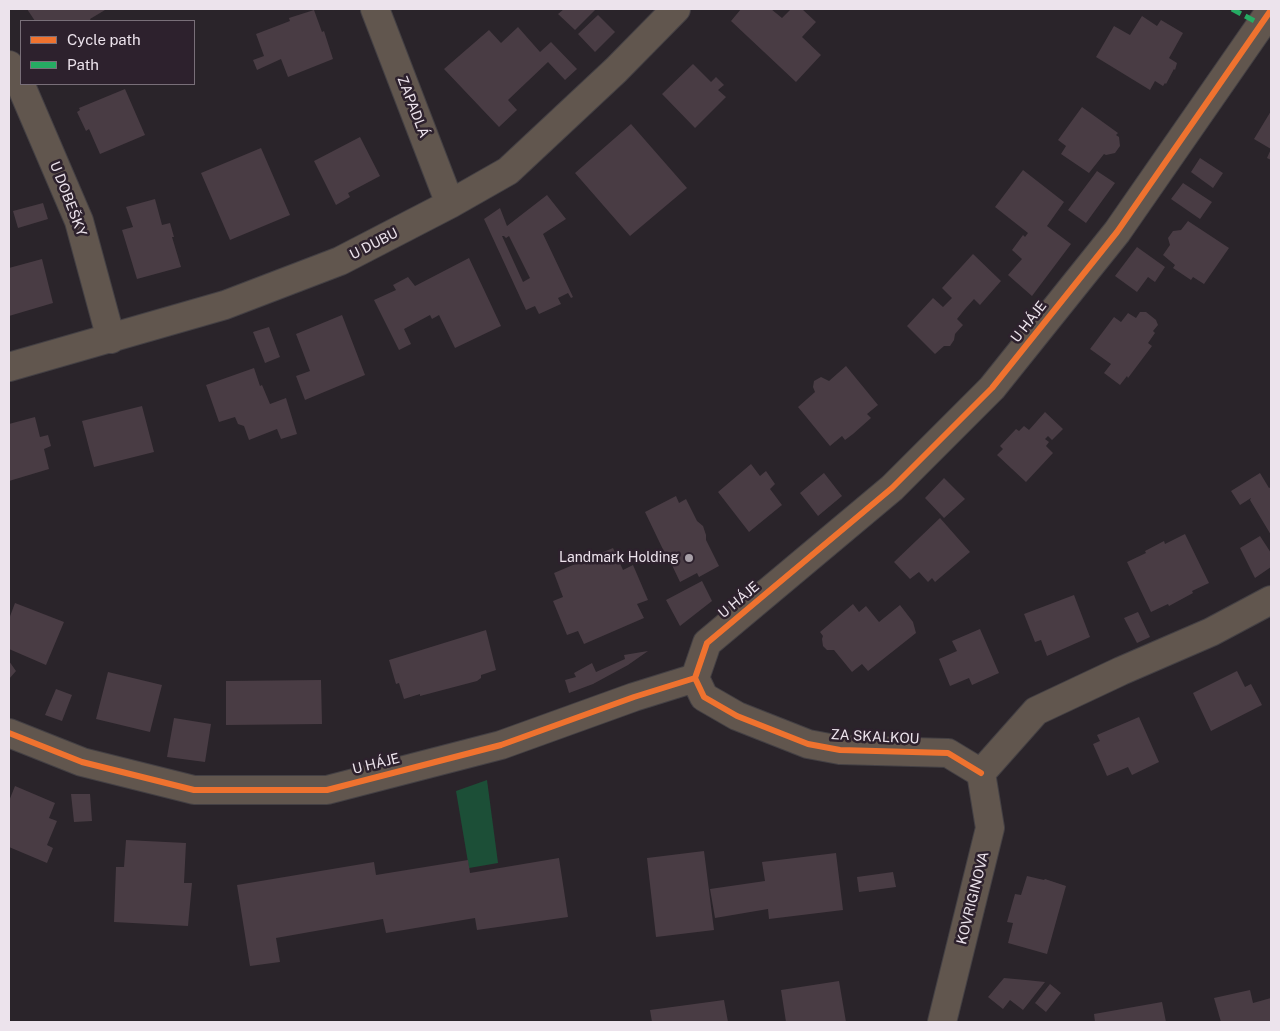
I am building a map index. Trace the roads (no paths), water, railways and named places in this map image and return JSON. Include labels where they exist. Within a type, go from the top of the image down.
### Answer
[{"type":"street","name":"ZAPADLÁ","points":[[375,9],[450,204]]},
{"type":"street","name":"U DUBU","points":[[9,367],[225,305],[340,261],[450,204],[508,171],[616,70],[676,9]]},
{"type":"street","name":"U HÁJE","points":[[9,732],[82,762],[194,790],[327,790],[500,745],[634,697],[695,678],[707,643],[892,488],[992,388],[1117,232],[1268,23]]},
{"type":"street","name":"U DOBEŠKY","points":[[9,64],[20,83]]},
{"type":"street","name":"U DOBEŠKY","points":[[21,85],[79,221],[111,339]]},
{"type":"street","points":[[981,773],[1036,711],[1211,632],[1271,600]]},
{"type":"street","name":"ZA SKALKOU","points":[[695,678],[704,697],[737,716],[808,744],[840,750],[948,753],[981,773]]},
{"type":"street","name":"KOVRIGINOVA","points":[[942,1022],[990,828],[981,773]]},
{"type":"place","name":"Landmark Holding","points":[[689,558]]}]
